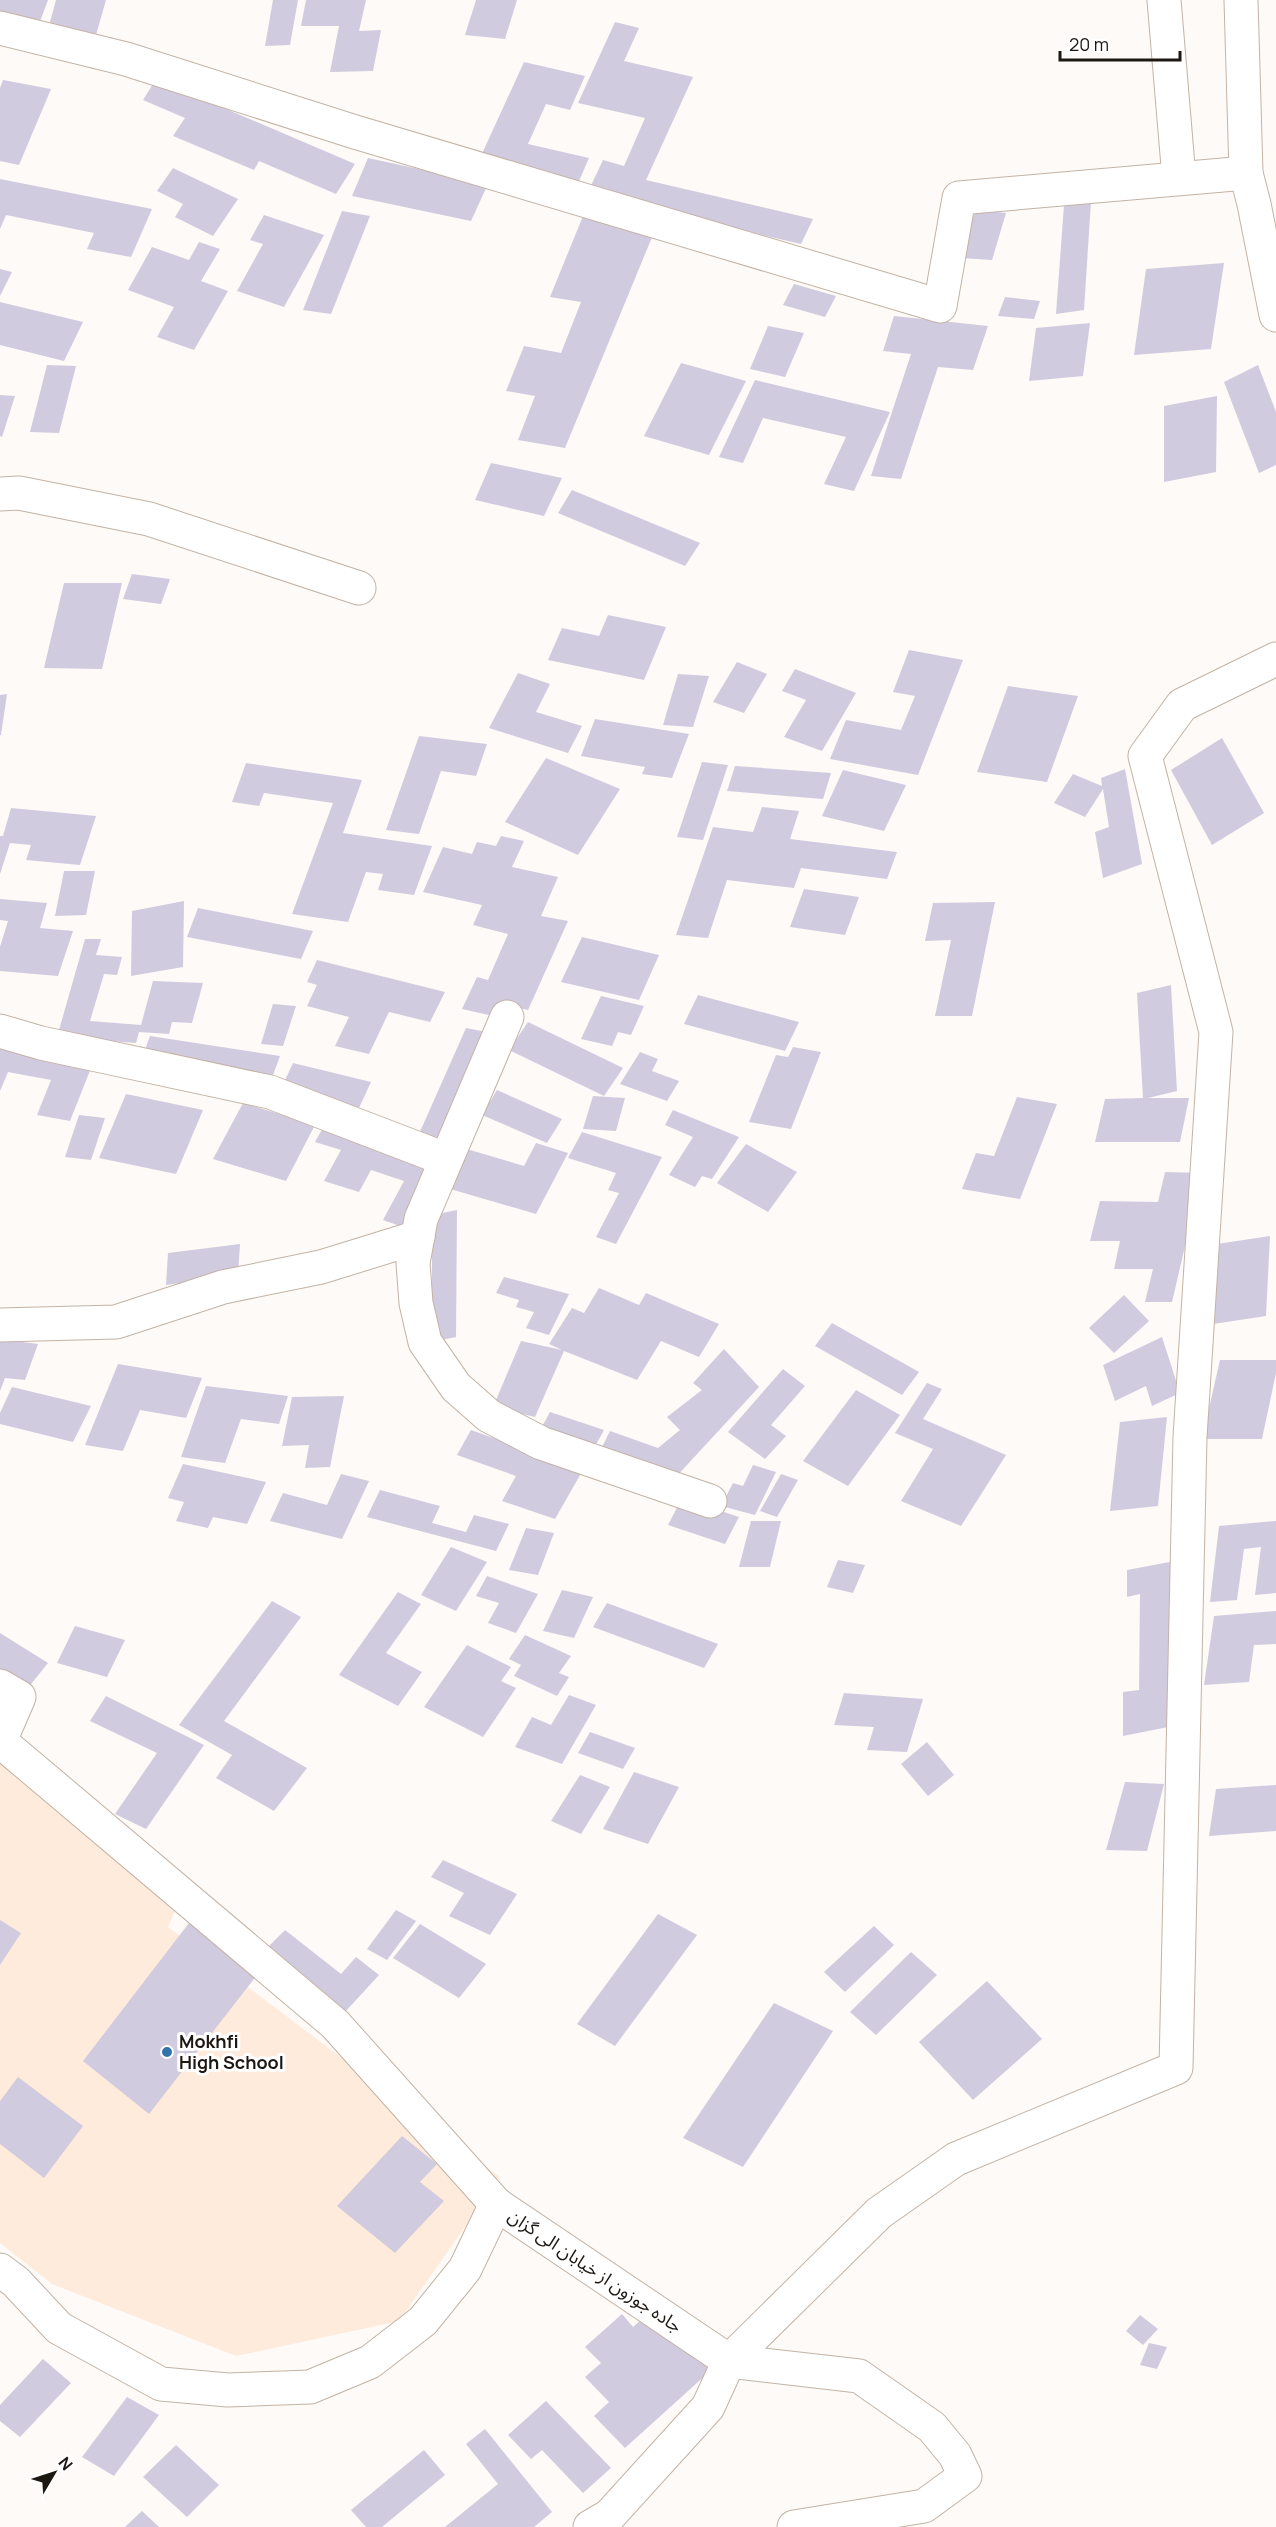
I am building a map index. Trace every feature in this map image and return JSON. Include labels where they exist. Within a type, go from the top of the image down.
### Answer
[{"type":"street","points":[[1164,0],[1179,178]]},
{"type":"street","points":[[1241,0],[1246,173],[1276,315]]},
{"type":"street","points":[[0,28],[126,59],[355,132],[940,306],[959,198],[1246,173]]},
{"type":"street","points":[[0,494],[19,493],[149,519],[358,588]]},
{"type":"street","points":[[590,2527],[609,2516],[708,2407],[729,2361],[879,2212],[956,2159],[1176,2068],[1190,1437],[1216,1032],[1145,756],[1182,705],[1276,658]]},
{"type":"street","points":[[507,1017],[445,1159],[422,1219],[413,1263],[416,1303],[424,1342],[456,1387],[489,1416],[541,1443],[710,1501]]},
{"type":"street","points":[[0,1031],[41,1043],[270,1092],[445,1159]]},
{"type":"street","points":[[0,1325],[116,1322],[223,1287],[321,1267],[418,1237]]},
{"type":"street","points":[[0,1686],[19,1697],[0,1741],[335,2024],[496,2204]]},
{"type":"street","name":"جاده جوزون از خیابان الی گزان","points":[[0,2270],[16,2282],[59,2328],[161,2384],[228,2390],[309,2387],[370,2362],[423,2321],[465,2269],[496,2204],[729,2361]]},
{"type":"street","points":[[729,2361],[860,2376],[932,2427],[955,2455],[965,2476],[924,2506],[794,2527]]},
{"type":"shaded area","name":"Mokhfi High School","points":[[0,1756],[175,1911],[168,1927],[500,2177],[399,2321],[236,2356],[52,2284],[0,2243]]},
{"type":"building","points":[[0,0],[48,0],[39,24],[0,17]]},
{"type":"building","points":[[56,0],[106,0],[96,35],[47,33]]},
{"type":"building","points":[[273,0],[298,0],[290,45],[265,46]]},
{"type":"building","points":[[306,0],[366,0],[359,31],[381,30],[373,71],[330,72],[339,26],[301,26]]},
{"type":"building","points":[[476,0],[517,0],[505,39],[465,35]]},
{"type":"building","points":[[615,22],[639,28],[624,61],[693,77],[646,180],[813,219],[801,244],[587,194],[603,160],[624,166],[645,118],[578,103]]},
{"type":"building","points":[[524,62],[585,76],[570,110],[546,104],[528,144],[589,158],[579,181],[480,158]]},
{"type":"building","points":[[156,79],[355,164],[336,194],[259,161],[254,170],[173,136],[185,118],[143,100]]},
{"type":"building","points":[[3,80],[51,89],[19,165],[0,161],[0,88]]},
{"type":"building","points":[[368,158],[488,184],[471,221],[352,196]]},
{"type":"building","points":[[173,168],[238,199],[213,236],[175,217],[183,204],[157,191]]},
{"type":"building","points":[[0,179],[152,209],[131,257],[87,249],[94,233],[6,215],[0,229]]},
{"type":"building","points":[[1091,201],[1084,310],[1056,314],[1064,205]]},
{"type":"building","points":[[975,210],[1006,213],[992,260],[961,258]]},
{"type":"building","points":[[342,211],[370,216],[331,314],[303,310]]},
{"type":"building","points":[[264,215],[324,235],[284,307],[237,291],[263,244],[250,240]]},
{"type":"building","points":[[583,216],[655,230],[565,448],[518,440],[535,396],[506,391],[524,346],[561,353],[581,302],[550,297]]},
{"type":"building","points":[[199,242],[220,249],[201,281],[228,291],[194,350],[157,337],[174,307],[128,290],[152,247],[189,260]]},
{"type":"building","points":[[1224,263],[1211,349],[1134,355],[1146,269]]},
{"type":"building","points":[[0,269],[12,272],[0,296]]},
{"type":"building","points":[[794,284],[836,296],[825,317],[783,305]]},
{"type":"building","points":[[1005,297],[1040,301],[1034,319],[998,316]]},
{"type":"building","points":[[0,302],[83,322],[64,361],[0,345]]},
{"type":"building","points":[[894,316],[988,326],[973,370],[938,367],[901,479],[871,476],[911,354],[883,351]]},
{"type":"building","points":[[1090,323],[1083,376],[1029,381],[1036,328]]},
{"type":"building","points":[[768,326],[804,333],[785,377],[750,369]]},
{"type":"building","points":[[681,363],[746,381],[709,455],[644,436]]},
{"type":"building","points":[[47,365],[76,366],[59,433],[30,432]]},
{"type":"building","points":[[1258,365],[1276,412],[1276,465],[1259,473],[1224,382]]},
{"type":"building","points":[[755,380],[890,412],[854,491],[824,484],[846,437],[763,418],[743,463],[719,457]]},
{"type":"building","points":[[0,395],[15,396],[2,437],[0,436]]},
{"type":"building","points":[[1217,396],[1216,472],[1164,482],[1164,406]]},
{"type":"building","points":[[491,463],[562,478],[544,516],[475,500]]},
{"type":"building","points":[[572,490],[700,543],[685,566],[558,513]]},
{"type":"building","points":[[132,574],[170,579],[161,604],[123,599]]},
{"type":"building","points":[[64,583],[122,583],[102,669],[44,668]]},
{"type":"building","points":[[608,615],[666,627],[644,680],[548,660],[562,628],[599,636]]},
{"type":"building","points":[[909,650],[963,660],[918,775],[830,759],[846,720],[901,730],[915,696],[893,692]]},
{"type":"building","points":[[737,662],[767,674],[744,713],[713,702]]},
{"type":"building","points":[[795,669],[856,693],[822,751],[784,737],[806,700],[782,691]]},
{"type":"building","points":[[518,673],[550,684],[536,712],[582,726],[568,753],[489,728]]},
{"type":"building","points":[[678,674],[709,676],[693,727],[663,725]]},
{"type":"building","points":[[1008,686],[1078,696],[1047,782],[977,772]]},
{"type":"building","points":[[7,694],[1,735],[0,735],[0,695]]},
{"type":"building","points":[[595,719],[689,734],[672,778],[642,774],[645,767],[581,756]]},
{"type":"building","points":[[419,736],[487,744],[476,776],[441,771],[419,834],[386,830]]},
{"type":"building","points":[[1222,738],[1264,813],[1212,845],[1171,770]]},
{"type":"building","points":[[546,758],[620,789],[578,855],[505,822]]},
{"type":"building","points":[[702,762],[728,765],[703,840],[677,837]]},
{"type":"building","points":[[246,763],[362,780],[343,833],[432,846],[414,895],[378,890],[383,874],[366,872],[348,922],[292,914],[333,803],[264,793],[259,806],[232,802]]},
{"type":"building","points":[[735,766],[831,773],[823,799],[727,791]]},
{"type":"building","points":[[1125,769],[1142,864],[1103,878],[1095,832],[1109,827],[1103,789],[1085,817],[1054,803],[1073,774],[1102,786],[1101,778]]},
{"type":"building","points":[[843,770],[906,785],[884,831],[822,816]]},
{"type":"building","points":[[762,807],[799,811],[790,839],[897,852],[887,879],[801,868],[794,888],[727,880],[708,938],[676,935],[713,827],[753,832]]},
{"type":"building","points":[[11,808],[96,816],[80,865],[26,860],[31,845],[10,843],[0,874],[0,836],[3,836]]},
{"type":"building","points":[[501,836],[524,841],[512,867],[558,877],[541,916],[568,921],[528,1010],[508,1006],[502,1018],[462,1009],[477,977],[488,980],[508,934],[473,925],[482,905],[423,892],[443,847],[472,854],[477,842],[496,846]]},
{"type":"building","points":[[64,871],[95,871],[86,915],[55,916]]},
{"type":"building","points":[[804,889],[859,897],[845,935],[790,927]]},
{"type":"building","points":[[0,899],[47,903],[40,928],[73,931],[58,976],[0,971],[0,947],[8,921],[0,920]]},
{"type":"building","points":[[184,901],[183,967],[131,976],[132,911]]},
{"type":"building","points":[[995,902],[972,1016],[935,1016],[951,940],[925,941],[933,903]]},
{"type":"building","points":[[198,908],[313,931],[301,959],[187,937]]},
{"type":"building","points":[[582,937],[659,955],[639,1000],[561,982]]},
{"type":"building","points":[[85,939],[101,939],[96,955],[122,957],[117,975],[104,974],[90,1021],[141,1025],[153,981],[203,983],[192,1023],[172,1022],[169,1034],[139,1032],[136,1043],[57,1037]]},
{"type":"building","points":[[317,960],[445,992],[430,1022],[389,1012],[369,1054],[335,1046],[349,1017],[307,1006],[317,985],[307,982]]},
{"type":"building","points":[[1171,985],[1177,1091],[1148,1098],[1189,1098],[1180,1142],[1095,1142],[1105,1099],[1143,1098],[1137,993]]},
{"type":"building","points":[[698,995],[799,1022],[785,1051],[684,1024]]},
{"type":"building","points":[[601,996],[644,1006],[631,1035],[618,1032],[612,1046],[581,1039]]},
{"type":"building","points":[[273,1004],[296,1006],[283,1046],[261,1044]]},
{"type":"building","points":[[528,1022],[623,1068],[604,1096],[509,1050]]},
{"type":"building","points":[[466,1028],[492,1033],[445,1140],[419,1134]]},
{"type":"building","points":[[150,1036],[280,1056],[272,1078],[142,1058]]},
{"type":"building","points":[[0,1047],[93,1063],[70,1121],[37,1115],[51,1080],[8,1072],[0,1091]]},
{"type":"building","points":[[793,1047],[821,1052],[791,1129],[749,1122],[776,1055],[788,1057]]},
{"type":"building","points":[[640,1052],[658,1059],[652,1071],[679,1081],[667,1101],[620,1084]]},
{"type":"building","points":[[293,1063],[371,1082],[358,1110],[280,1091]]},
{"type":"building","points":[[497,1090],[562,1119],[547,1143],[482,1115]]},
{"type":"building","points":[[126,1094],[203,1110],[176,1174],[99,1158]]},
{"type":"building","points":[[593,1096],[625,1098],[616,1131],[583,1129]]},
{"type":"building","points":[[1017,1097],[1057,1104],[1020,1199],[962,1189],[976,1153],[994,1156]]},
{"type":"building","points":[[243,1103],[315,1125],[286,1181],[213,1159]]},
{"type":"building","points":[[673,1110],[739,1137],[712,1179],[702,1176],[695,1187],[669,1175],[693,1137],[665,1125]]},
{"type":"building","points":[[79,1115],[105,1118],[91,1160],[65,1157]]},
{"type":"building","points":[[325,1124],[439,1162],[403,1227],[383,1220],[404,1181],[371,1170],[359,1192],[324,1181],[341,1150],[315,1142]]},
{"type":"building","points":[[582,1132],[662,1157],[616,1244],[596,1237],[619,1193],[608,1190],[616,1173],[568,1158]]},
{"type":"building","points":[[536,1143],[568,1153],[536,1214],[440,1186],[460,1147],[524,1166]]},
{"type":"building","points":[[746,1144],[797,1172],[768,1212],[717,1183]]},
{"type":"building","points":[[1165,1172],[1202,1173],[1172,1302],[1145,1302],[1153,1269],[1114,1269],[1120,1241],[1090,1241],[1100,1201],[1158,1202]]},
{"type":"building","points":[[457,1210],[456,1337],[432,1342],[432,1215]]},
{"type":"building","points":[[1270,1236],[1266,1316],[1213,1324],[1217,1244]]},
{"type":"building","points":[[240,1244],[238,1275],[166,1285],[168,1253]]},
{"type":"building","points":[[504,1277],[569,1294],[549,1335],[526,1328],[534,1312],[516,1307],[519,1300],[496,1293]]},
{"type":"building","points":[[599,1288],[639,1305],[646,1293],[719,1324],[699,1357],[661,1341],[637,1380],[564,1351],[535,1417],[493,1407],[521,1341],[562,1350],[549,1344],[572,1308],[584,1313]]},
{"type":"building","points":[[1124,1295],[1149,1321],[1114,1353],[1089,1328]]},
{"type":"building","points":[[832,1323],[919,1372],[902,1395],[815,1346]]},
{"type":"building","points":[[1162,1337],[1180,1393],[1152,1406],[1146,1386],[1115,1401],[1103,1365]]},
{"type":"building","points":[[0,1339],[38,1344],[25,1380],[5,1378],[0,1391]]},
{"type":"building","points":[[724,1349],[759,1387],[674,1479],[599,1453],[610,1431],[658,1448],[680,1430],[667,1417],[702,1390],[693,1383]]},
{"type":"building","points":[[1220,1360],[1276,1360],[1276,1373],[1262,1439],[1202,1439]]},
{"type":"building","points":[[118,1364],[202,1378],[186,1418],[140,1410],[123,1451],[85,1445]]},
{"type":"building","points":[[783,1369],[805,1386],[771,1425],[786,1436],[765,1459],[728,1432]]},
{"type":"building","points":[[927,1383],[942,1389],[923,1419],[1006,1455],[961,1526],[901,1501],[933,1449],[895,1433]]},
{"type":"building","points":[[206,1386],[288,1396],[279,1424],[241,1419],[225,1463],[181,1457]]},
{"type":"building","points":[[12,1387],[91,1406],[73,1442],[0,1424],[0,1413]]},
{"type":"building","points":[[856,1390],[900,1415],[848,1486],[803,1461]]},
{"type":"building","points":[[344,1396],[330,1467],[305,1468],[309,1445],[282,1446],[292,1397]]},
{"type":"building","points":[[550,1412],[604,1430],[593,1450],[539,1432]]},
{"type":"building","points":[[1167,1417],[1158,1506],[1110,1511],[1120,1422]]},
{"type":"building","points":[[471,1430],[583,1470],[555,1519],[502,1501],[516,1476],[457,1455]]},
{"type":"building","points":[[183,1464],[266,1482],[247,1524],[213,1517],[208,1528],[176,1521],[184,1502],[168,1498]]},
{"type":"building","points":[[753,1465],[776,1472],[755,1515],[721,1506],[733,1483],[743,1486]]},
{"type":"building","points":[[341,1474],[369,1481],[342,1539],[270,1521],[283,1493],[327,1505]]},
{"type":"building","points":[[781,1474],[798,1480],[777,1517],[760,1511]]},
{"type":"building","points":[[380,1490],[440,1506],[432,1523],[466,1532],[474,1515],[509,1524],[496,1551],[367,1517]]},
{"type":"building","points":[[682,1498],[739,1517],[725,1544],[668,1525]]},
{"type":"building","points":[[751,1521],[781,1521],[770,1567],[739,1567]]},
{"type":"building","points":[[1276,1521],[1276,1593],[1255,1595],[1261,1547],[1244,1549],[1237,1600],[1210,1602],[1219,1526]]},
{"type":"building","points":[[526,1528],[554,1533],[538,1575],[509,1570]]},
{"type":"building","points":[[451,1547],[487,1562],[456,1611],[421,1595]]},
{"type":"building","points":[[838,1560],[865,1565],[853,1593],[827,1587]]},
{"type":"building","points":[[1175,1561],[1173,1726],[1123,1736],[1123,1692],[1139,1690],[1140,1594],[1127,1597],[1127,1570]]},
{"type":"building","points":[[487,1576],[538,1594],[516,1633],[488,1623],[499,1603],[476,1596]]},
{"type":"building","points":[[562,1590],[593,1597],[574,1638],[543,1631]]},
{"type":"building","points":[[398,1592],[421,1604],[386,1653],[422,1672],[398,1706],[339,1675]]},
{"type":"building","points":[[272,1601],[301,1617],[224,1721],[307,1768],[274,1811],[216,1778],[232,1755],[179,1725]]},
{"type":"building","points":[[607,1603],[718,1644],[704,1668],[593,1627]]},
{"type":"building","points":[[1276,1611],[1276,1644],[1254,1645],[1249,1682],[1204,1685],[1214,1616]]},
{"type":"building","points":[[75,1626],[125,1640],[107,1677],[57,1663]]},
{"type":"building","points":[[0,1633],[48,1663],[27,1689],[0,1672]]},
{"type":"building","points":[[525,1635],[571,1656],[559,1673],[569,1677],[557,1696],[514,1676],[521,1665],[509,1659]]},
{"type":"building","points":[[467,1645],[511,1667],[501,1681],[516,1688],[483,1737],[424,1707]]},
{"type":"building","points":[[844,1693],[923,1699],[907,1752],[867,1750],[874,1727],[834,1725]]},
{"type":"building","points":[[569,1695],[596,1705],[562,1764],[515,1747],[532,1717],[551,1725]]},
{"type":"building","points":[[106,1696],[204,1745],[146,1829],[115,1814],[157,1753],[90,1721]]},
{"type":"building","points":[[590,1732],[635,1748],[623,1769],[578,1753]]},
{"type":"building","points":[[927,1742],[954,1775],[928,1796],[901,1764]]},
{"type":"building","points":[[634,1772],[679,1787],[648,1844],[603,1829]]},
{"type":"building","points":[[580,1775],[610,1787],[581,1834],[551,1821]]},
{"type":"building","points":[[1125,1782],[1164,1784],[1147,1851],[1106,1850]]},
{"type":"building","points":[[1276,1785],[1276,1831],[1209,1836],[1216,1789]]},
{"type":"building","points":[[443,1860],[517,1894],[490,1935],[449,1916],[464,1893],[431,1877]]},
{"type":"building","points":[[396,1910],[416,1921],[387,1960],[367,1949]]},
{"type":"building","points":[[658,1914],[697,1935],[615,2046],[577,2024]]},
{"type":"building","points":[[0,1920],[21,1933],[0,1965]]},
{"type":"building","points":[[189,1923],[257,1975],[149,2114],[83,2061]]},
{"type":"building","points":[[420,1924],[486,1964],[459,1998],[393,1958]]},
{"type":"building","points":[[874,1926],[894,1945],[845,1992],[824,1972]]},
{"type":"building","points":[[285,1930],[341,1974],[356,1957],[379,1975],[345,2012],[265,1950]]},
{"type":"building","points":[[911,1952],[937,1975],[876,2035],[850,2012]]},
{"type":"building","points":[[987,1981],[1042,2039],[973,2100],[919,2042]]},
{"type":"building","points":[[774,2003],[833,2031],[743,2167],[683,2138]]},
{"type":"building","points":[[18,2077],[83,2126],[44,2178],[0,2144],[0,2101]]},
{"type":"building","points":[[402,2136],[437,2164],[420,2182],[444,2201],[395,2253],[337,2206]]},
{"type":"building","points":[[661,2302],[719,2363],[625,2448],[594,2416],[609,2402],[585,2377],[601,2363],[585,2347],[622,2314],[633,2327]]},
{"type":"building","points":[[1140,2315],[1158,2329],[1143,2345],[1126,2331]]},
{"type":"building","points":[[1149,2343],[1167,2347],[1157,2369],[1140,2365]]},
{"type":"building","points":[[43,2359],[71,2383],[20,2437],[0,2421],[0,2405]]},
{"type":"building","points":[[127,2397],[159,2415],[114,2476],[82,2457]]},
{"type":"building","points":[[546,2401],[611,2468],[583,2493],[542,2450],[531,2459],[508,2435]]},
{"type":"building","points":[[485,2429],[552,2512],[534,2527],[445,2527],[498,2484],[466,2444]]},
{"type":"building","points":[[176,2445],[219,2485],[187,2517],[143,2477]]},
{"type":"building","points":[[424,2450],[445,2475],[382,2527],[366,2527],[351,2510]]},
{"type":"building","points":[[142,2511],[159,2527],[125,2527]]},
{"type":"place","name":"Mokhfi High School","points":[[167,2052]]}]
